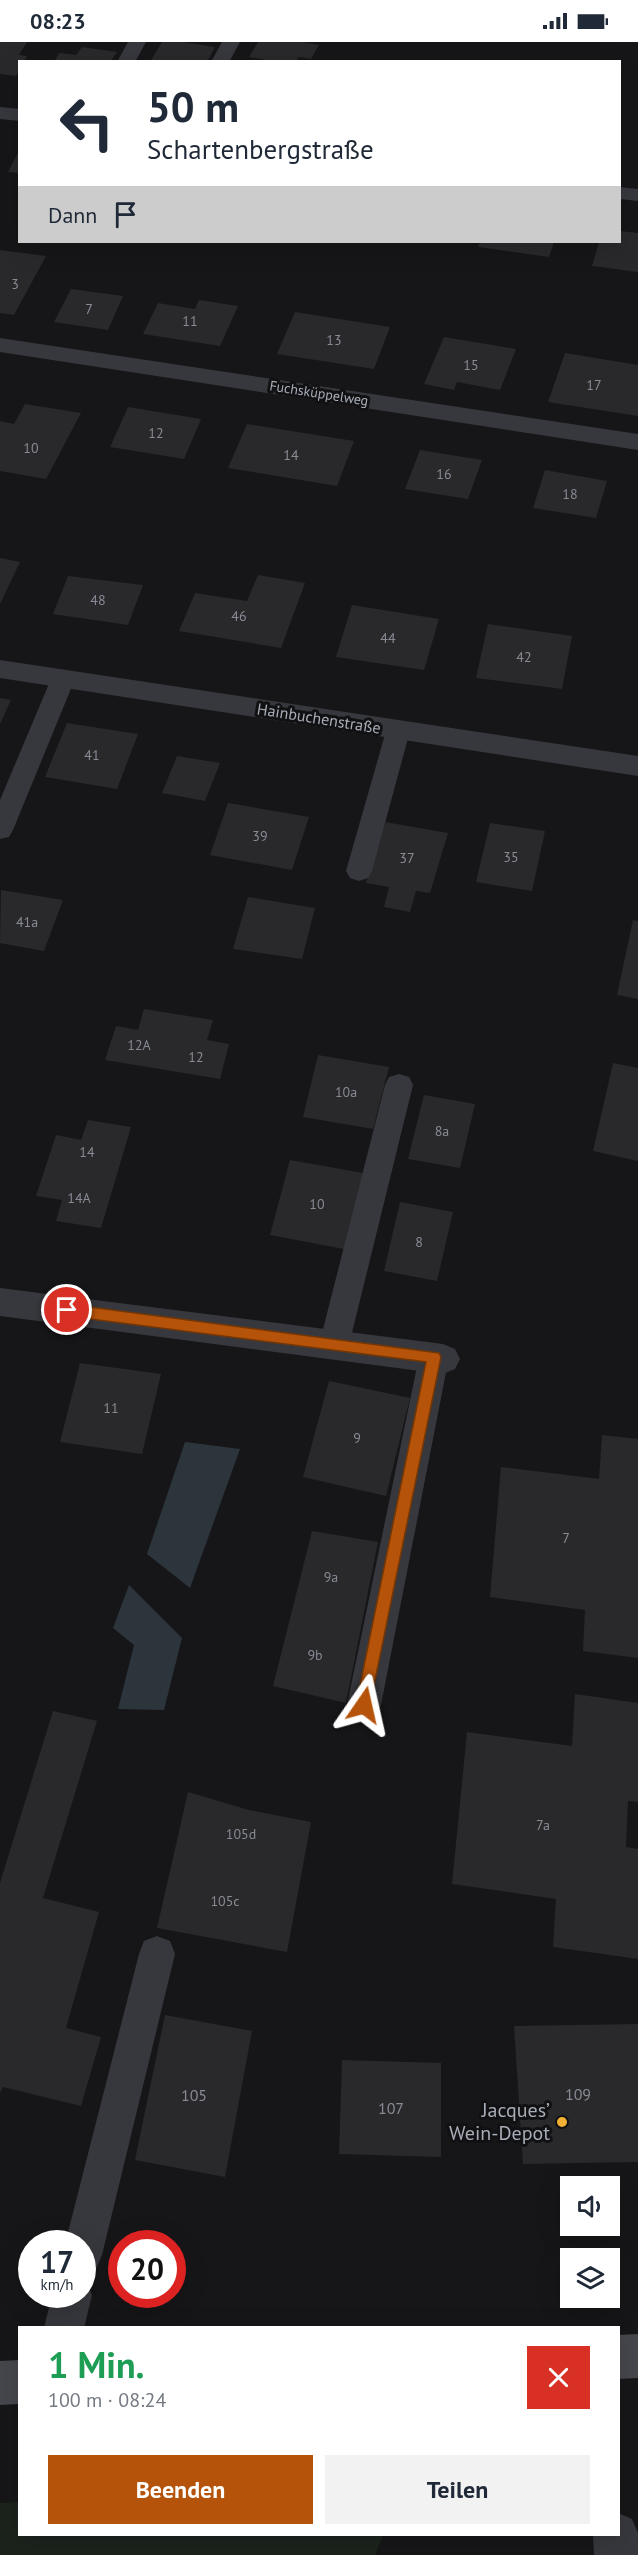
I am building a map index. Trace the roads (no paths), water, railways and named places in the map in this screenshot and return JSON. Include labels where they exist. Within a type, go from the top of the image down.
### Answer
[{"type":"main road","points":[[620,2357],[638,2356]]},
{"type":"main road","points":[[0,2383],[18,2382]]},
{"type":"street","points":[[0,113],[18,115]]},
{"type":"street","points":[[621,193],[638,195]]},
{"type":"street","name":"Fuchsküppelweg","points":[[0,345],[638,442]]},
{"type":"street","name":"Hainbuchenstraße","points":[[0,669],[398,731],[638,765]]},
{"type":"street","points":[[0,1302],[438,1358]]},
{"type":"street","points":[[616,2536],[617,2555]]},
{"type":"lane","points":[[127,60],[137,42]]},
{"type":"lane","points":[[221,60],[231,42]]},
{"type":"lane","points":[[0,830],[63,679]]},
{"type":"lane","points":[[359,871],[398,731]]},
{"type":"lane","points":[[334,1345],[399,1085]]},
{"type":"lane","points":[[364,1705],[438,1358]]},
{"type":"lane","points":[[88,2230],[157,1954]]},
{"type":"lane","points":[[64,2326],[69,2308]]},
{"type":"place","name":"Jacques’ Wein-Depot","points":[[562,2122]]}]
